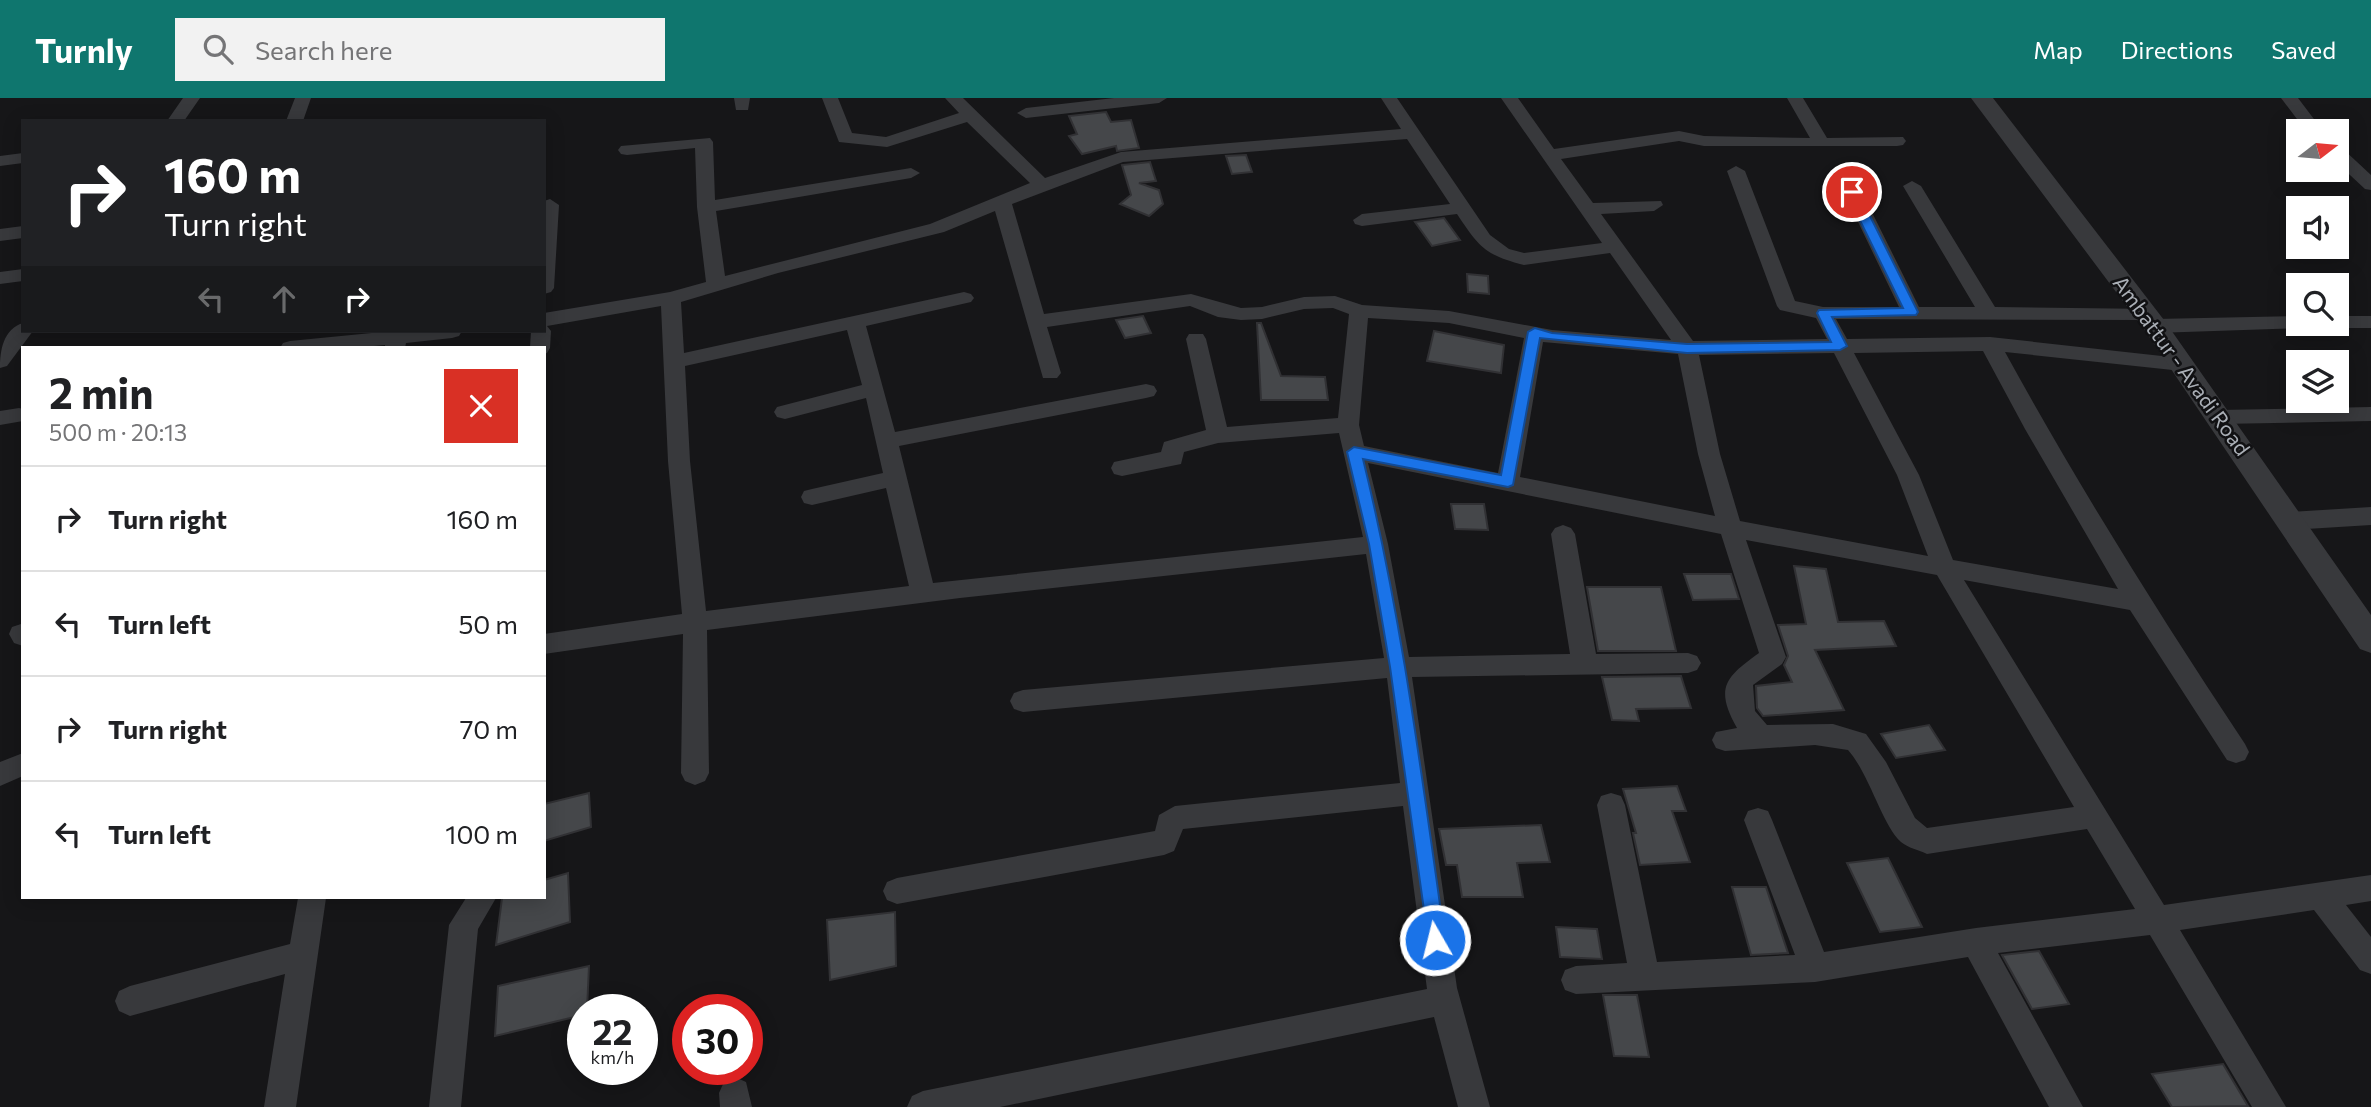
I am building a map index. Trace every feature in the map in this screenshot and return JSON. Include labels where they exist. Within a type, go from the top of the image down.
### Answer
[{"type":"street","points":[[176,119],[192,98]]},
{"type":"street","points":[[295,119],[303,98]]},
{"type":"street","points":[[830,98],[845,138],[887,142],[971,115]]},
{"type":"street","points":[[954,98],[1042,185]]},
{"type":"street","points":[[1026,113],[1159,98]]},
{"type":"street","points":[[1389,98],[1483,239],[1502,253],[1524,259],[1615,247]]},
{"type":"street","points":[[1509,98],[1687,348],[1709,454],[1773,657],[1741,680],[1736,699],[1748,726],[1763,738]]},
{"type":"street","points":[[1796,98],[1822,143]]},
{"type":"street","name":"Ambattur - Avadi Road","points":[[1982,98],[2151,320],[2371,640]]},
{"type":"street","points":[[2290,98],[2306,119]]},
{"type":"street","points":[[546,320],[671,298],[937,228],[1042,185],[1121,157],[1414,133]]},
{"type":"street","points":[[1550,155],[1679,136],[1704,141],[1897,141]]},
{"type":"street","points":[[627,150],[704,142],[706,206],[716,284]]},
{"type":"street","points":[[0,161],[21,158]]},
{"type":"street","points":[[2349,164],[2371,185]]},
{"type":"street","points":[[1842,170],[1912,312]]},
{"type":"street","points":[[1736,171],[1787,306],[1823,313],[1912,312],[2286,323]]},
{"type":"street","points":[[706,206],[911,173]]},
{"type":"street","points":[[1912,186],[1989,314]]},
{"type":"street","points":[[1002,201],[1050,373]]},
{"type":"street","points":[[546,260],[550,205]]},
{"type":"street","points":[[1588,209],[1654,205]]},
{"type":"street","points":[[1362,220],[1461,208]]},
{"type":"street","points":[[0,235],[21,232]]},
{"type":"street","points":[[0,278],[21,275]]},
{"type":"street","points":[[671,298],[679,461],[695,621],[695,773]]},
{"type":"street","points":[[674,362],[964,298]]},
{"type":"street","points":[[1035,322],[1191,300],[1225,312],[1241,314],[1262,313],[1304,303],[1335,302],[1359,310],[1449,317],[1552,337],[1687,348],[1990,344],[2182,364]]},
{"type":"street","points":[[1359,310],[1348,425],[1376,544],[1398,667],[1444,1000],[1474,1107]]},
{"type":"street","points":[[1823,313],[1908,475],[1945,569],[2270,1107]]},
{"type":"street","points":[[854,321],[874,389],[923,593]]},
{"type":"street","points":[[2349,323],[2371,322]]},
{"type":"street","points":[[1508,481],[1535,332]]},
{"type":"street","points":[[0,361],[21,333]]},
{"type":"street","points":[[343,346],[395,343],[436,333]]},
{"type":"street","points":[[1196,339],[1218,435]]},
{"type":"street","points":[[1990,344],[2036,429],[2138,602],[2236,752]]},
{"type":"street","points":[[785,412],[874,389]]},
{"type":"street","points":[[886,441],[1146,391]]},
{"type":"street","points":[[2218,417],[2371,414]]},
{"type":"street","points":[[1122,468],[1173,458],[1172,447],[1218,435],[1348,425]]},
{"type":"street","points":[[1354,452],[1945,569],[2138,602]]},
{"type":"street","points":[[812,497],[895,478]]},
{"type":"street","points":[[2290,521],[2371,516]]},
{"type":"street","points":[[1563,534],[1586,666]]},
{"type":"street","points":[[546,644],[695,621],[923,593],[1376,544]]},
{"type":"street","points":[[1023,701],[1398,667],[1688,663]]},
{"type":"street","points":[[1725,740],[1826,734],[1846,736],[1857,742],[1867,755],[1905,827],[1914,836],[1927,841],[2094,816]]},
{"type":"street","points":[[0,774],[21,765]]},
{"type":"street","points":[[897,891],[1157,844],[1164,842],[1169,834],[1169,824],[1175,818],[1415,793]]},
{"type":"street","points":[[1611,805],[1645,977]]},
{"type":"street","points":[[1758,820],[1815,968]]},
{"type":"street","points":[[1576,980],[1815,968],[1976,942],[2158,920],[2371,888]]},
{"type":"street","points":[[2321,896],[2371,960]]},
{"type":"street","points":[[281,1107],[312,899]]},
{"type":"street","points":[[445,1107],[464,925],[481,899]]},
{"type":"street","points":[[1976,942],[2067,1107]]},
{"type":"street","points":[[130,1001],[303,955]]},
{"type":"street","points":[[923,1107],[1444,1000]]},
{"type":"building","points":[[1106,112],[1111,122],[1131,120],[1139,148],[1117,151],[1116,146],[1082,154],[1069,136],[1077,134],[1069,116]]},
{"type":"building","points":[[1246,155],[1252,172],[1232,174],[1226,156]]},
{"type":"building","points":[[1150,162],[1156,181],[1139,183],[1159,190],[1163,204],[1149,216],[1120,204],[1131,195],[1122,165]]},
{"type":"building","points":[[1444,218],[1460,240],[1432,246],[1415,222]]},
{"type":"building","points":[[1467,274],[1488,276],[1489,294],[1468,292]]},
{"type":"building","points":[[1143,316],[1151,333],[1125,338],[1116,320]]},
{"type":"building","points":[[1257,323],[1261,323],[1281,376],[1325,377],[1328,400],[1261,400]]},
{"type":"building","points":[[1434,331],[1504,345],[1501,373],[1427,361]]},
{"type":"building","points":[[1451,504],[1484,504],[1488,530],[1455,529]]},
{"type":"building","points":[[1794,566],[1826,569],[1838,622],[1884,621],[1896,646],[1815,650],[1844,710],[1763,716],[1757,708],[1756,686],[1792,682],[1784,665],[1788,656],[1778,625],[1806,624]]},
{"type":"building","points":[[1684,574],[1731,574],[1739,599],[1693,600]]},
{"type":"building","points":[[1587,587],[1661,587],[1676,651],[1598,651]]},
{"type":"building","points":[[1681,676],[1691,708],[1636,709],[1639,721],[1612,720],[1602,677]]},
{"type":"building","points":[[1929,725],[1945,750],[1896,758],[1881,734]]},
{"type":"building","points":[[1677,786],[1686,811],[1672,811],[1690,862],[1640,865],[1633,833],[1636,833],[1623,789]]},
{"type":"building","points":[[589,793],[591,827],[546,840],[546,804]]},
{"type":"building","points":[[1541,825],[1550,862],[1517,863],[1523,897],[1462,897],[1457,865],[1446,865],[1439,829]]},
{"type":"building","points":[[1888,858],[1922,927],[1880,932],[1847,863]]},
{"type":"building","points":[[568,873],[570,922],[496,945],[502,899],[546,899],[546,879]]},
{"type":"building","points":[[1732,887],[1766,887],[1788,953],[1751,955]]},
{"type":"building","points":[[895,912],[896,966],[830,980],[827,920]]},
{"type":"building","points":[[1556,927],[1597,929],[1602,959],[1560,957]]},
{"type":"building","points":[[2039,951],[2069,1004],[2032,1009],[2002,955]]},
{"type":"building","points":[[589,966],[588,994],[567,994],[567,1019],[495,1036],[498,986]]},
{"type":"building","points":[[1603,995],[1637,995],[1649,1057],[1614,1056]]},
{"type":"building","points":[[2223,1064],[2248,1106],[2172,1107],[2152,1074]]},
{"type":"route","points":[[1435,940],[1398,667],[1376,544],[1354,452],[1508,481],[1535,332],[1552,337],[1687,348],[1840,346],[1823,313],[1912,312],[1852,192]]}]
